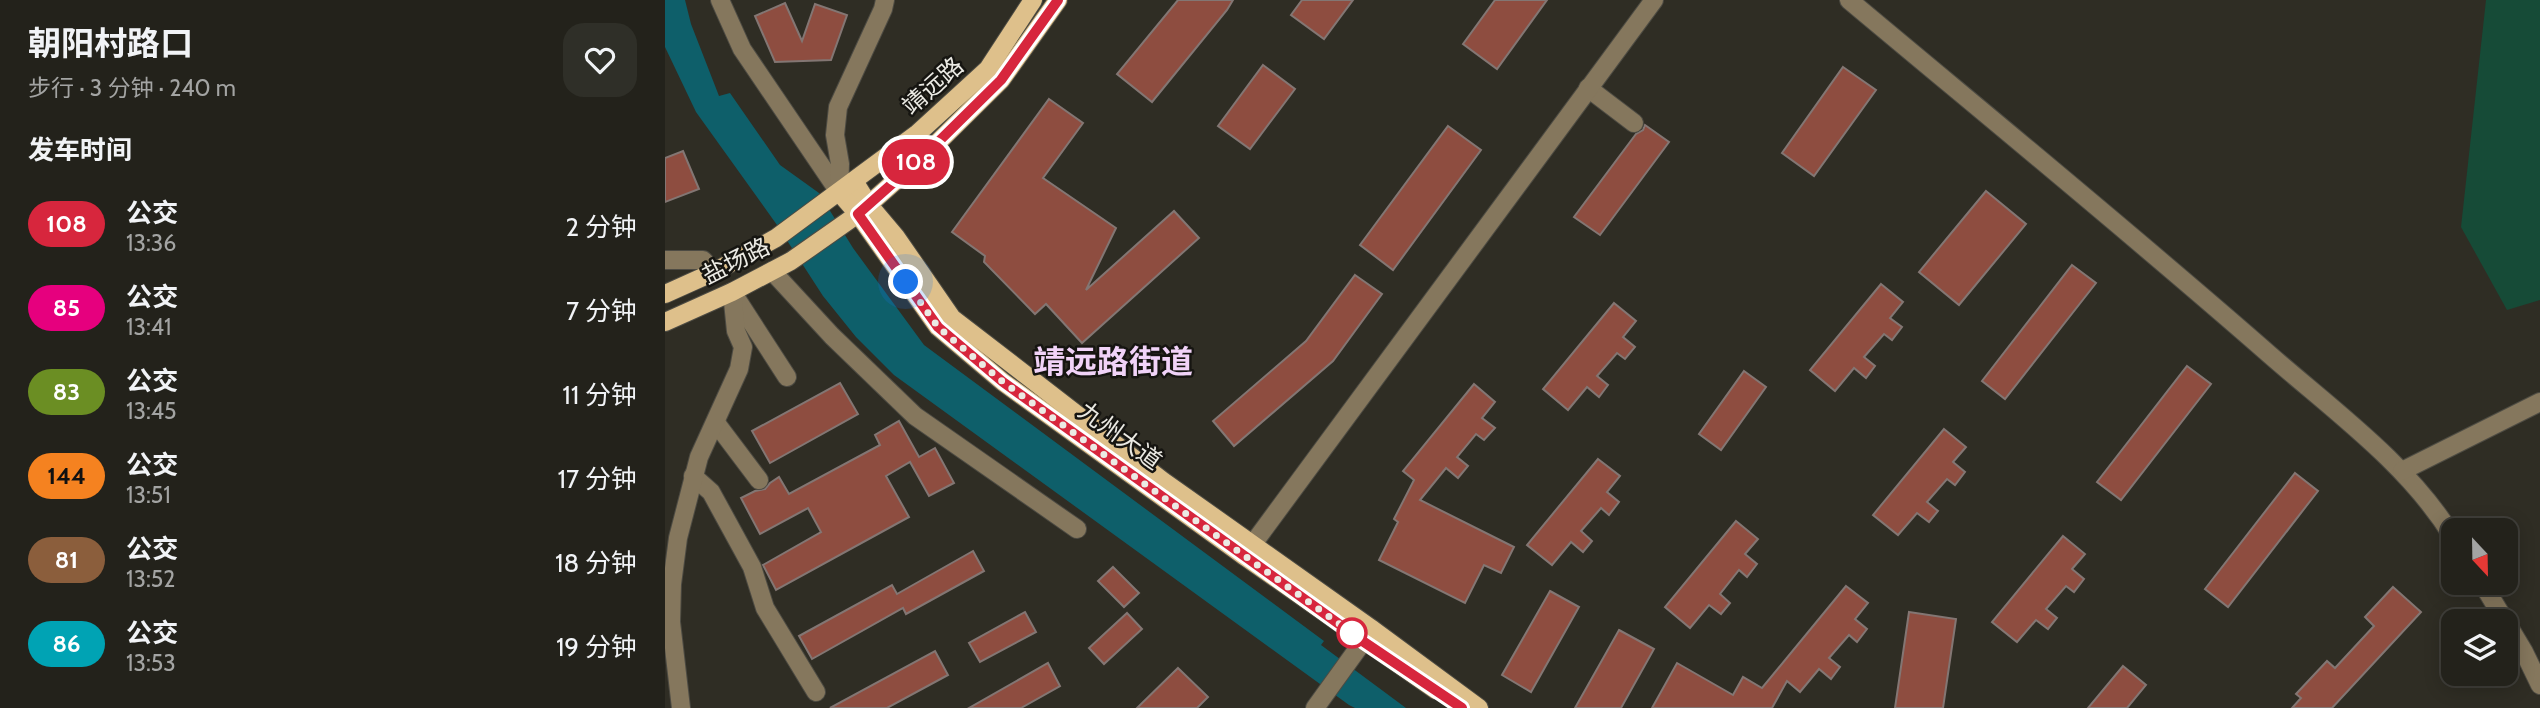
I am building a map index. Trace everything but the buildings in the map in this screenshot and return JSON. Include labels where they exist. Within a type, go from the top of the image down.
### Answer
[{"type":"main road","name":"靖远路","points":[[775,238],[918,133],[988,69],[1033,0]]},
{"type":"main road","name":"靖远路","points":[[791,261],[858,214],[929,151],[1001,80],[1058,0]]},
{"type":"main road","name":"九州大道","points":[[841,191],[938,327],[1003,382],[1471,707]]},
{"type":"main road","name":"盐场路","points":[[665,294],[713,272],[775,238]]},
{"type":"main road","name":"盐场路","points":[[665,322],[732,292],[791,261]]},
{"type":"street","name":"九州大道","points":[[720,0],[742,49],[841,191]]},
{"type":"street","points":[[841,191],[835,135],[838,107],[885,0]]},
{"type":"street","points":[[1248,550],[1654,0]]},
{"type":"street","points":[[1849,0],[2194,288],[2402,471],[2441,518]]},
{"type":"street","points":[[1588,88],[1634,123]]},
{"type":"street","points":[[665,260],[703,260],[713,272]]},
{"type":"street","points":[[772,271],[832,336],[915,416],[1077,529]]},
{"type":"street","points":[[732,292],[787,377]]},
{"type":"street","points":[[681,708],[669,592],[678,538],[699,457],[739,369],[743,347],[736,331],[732,292]]},
{"type":"street","points":[[2402,471],[2540,402]]},
{"type":"street","points":[[716,423],[758,480]]},
{"type":"street","points":[[693,477],[711,492],[751,567],[765,608],[816,692]]},
{"type":"street","points":[[2518,634],[2532,649],[2540,685]]},
{"type":"street","points":[[1320,703],[1368,635]]},
{"type":"green space","points":[[2486,0],[2540,0],[2540,300],[2507,310],[2461,227]]},
{"type":"water","points":[[665,0],[685,0],[691,24],[719,96],[730,93],[780,165],[819,193],[853,248],[924,345],[1324,641],[1321,645],[1406,708],[1355,708],[1349,705],[894,375],[856,337],[823,296],[777,225],[696,112],[665,47]]},
{"type":"bus line","name":"108","points":[[1058,0],[1001,80],[929,151],[858,214],[938,327],[1003,382],[1364,642],[1462,708]]},
{"type":"district","name":"靖远路街道","points":[[1113,362]]},
{"type":"route","points":[[906,282],[938,327],[1003,382],[1352,633]]}]
